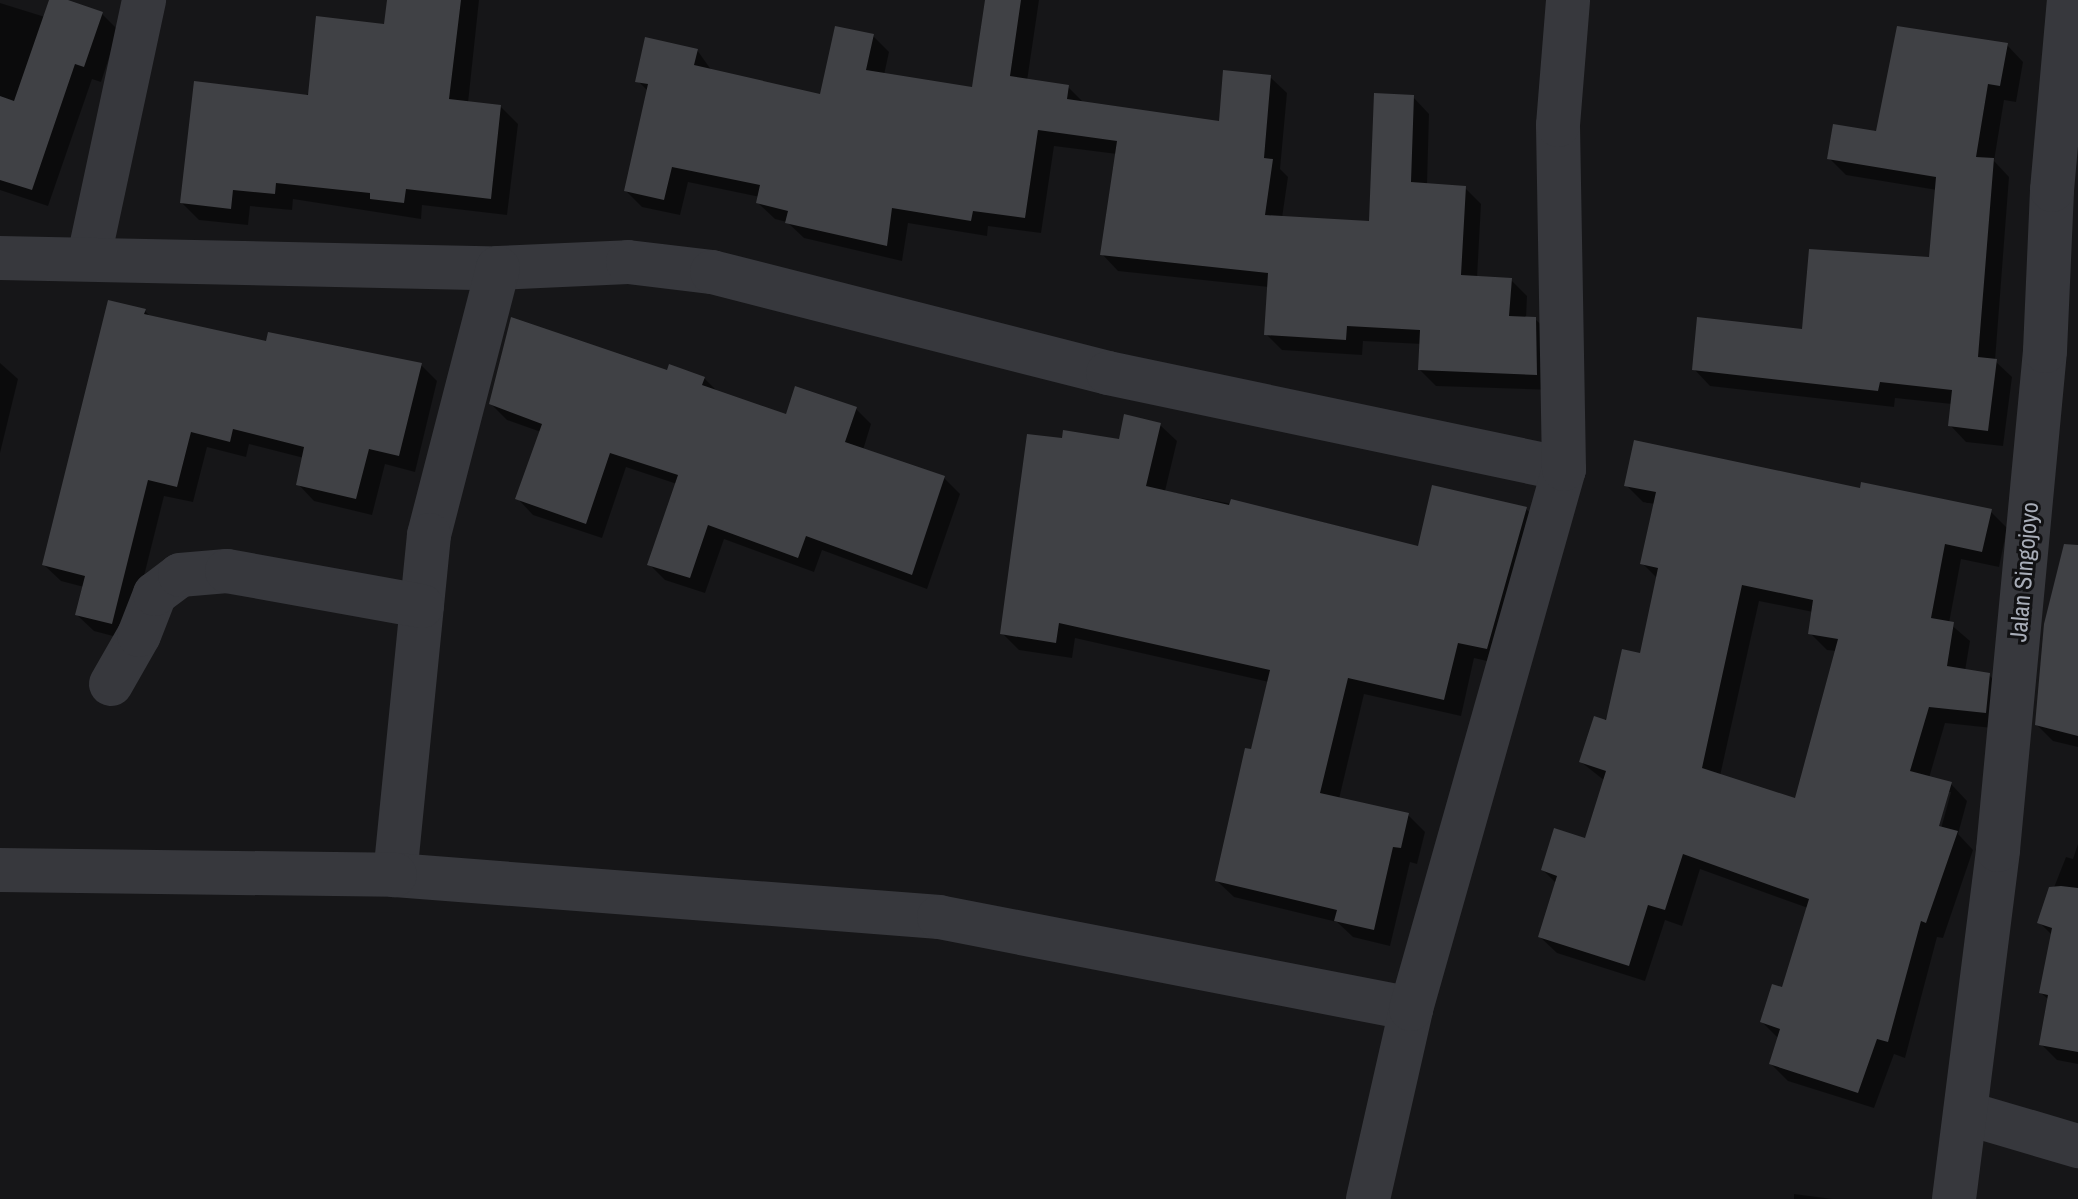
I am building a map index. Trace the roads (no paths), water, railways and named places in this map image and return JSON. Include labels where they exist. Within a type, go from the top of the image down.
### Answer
[{"type":"street","points":[[89,257],[144,0]]},
{"type":"street","points":[[1368,1199],[1411,1009],[1564,469],[1558,125],[1568,0]]},
{"type":"street","name":"Jalan Singojoyo","points":[[1960,1158],[2065,191],[2069,0]]},
{"type":"street","points":[[0,258],[89,257],[498,268],[628,262],[712,272],[1108,373],[1564,469]]},
{"type":"street","points":[[395,875],[429,535],[498,268]]},
{"type":"street","points":[[111,684],[139,635],[155,594],[180,575],[227,571],[422,606]]},
{"type":"street","points":[[0,870],[395,875],[939,917],[1411,1009]]},
{"type":"street","points":[[1960,1158],[2078,1146]]}]
